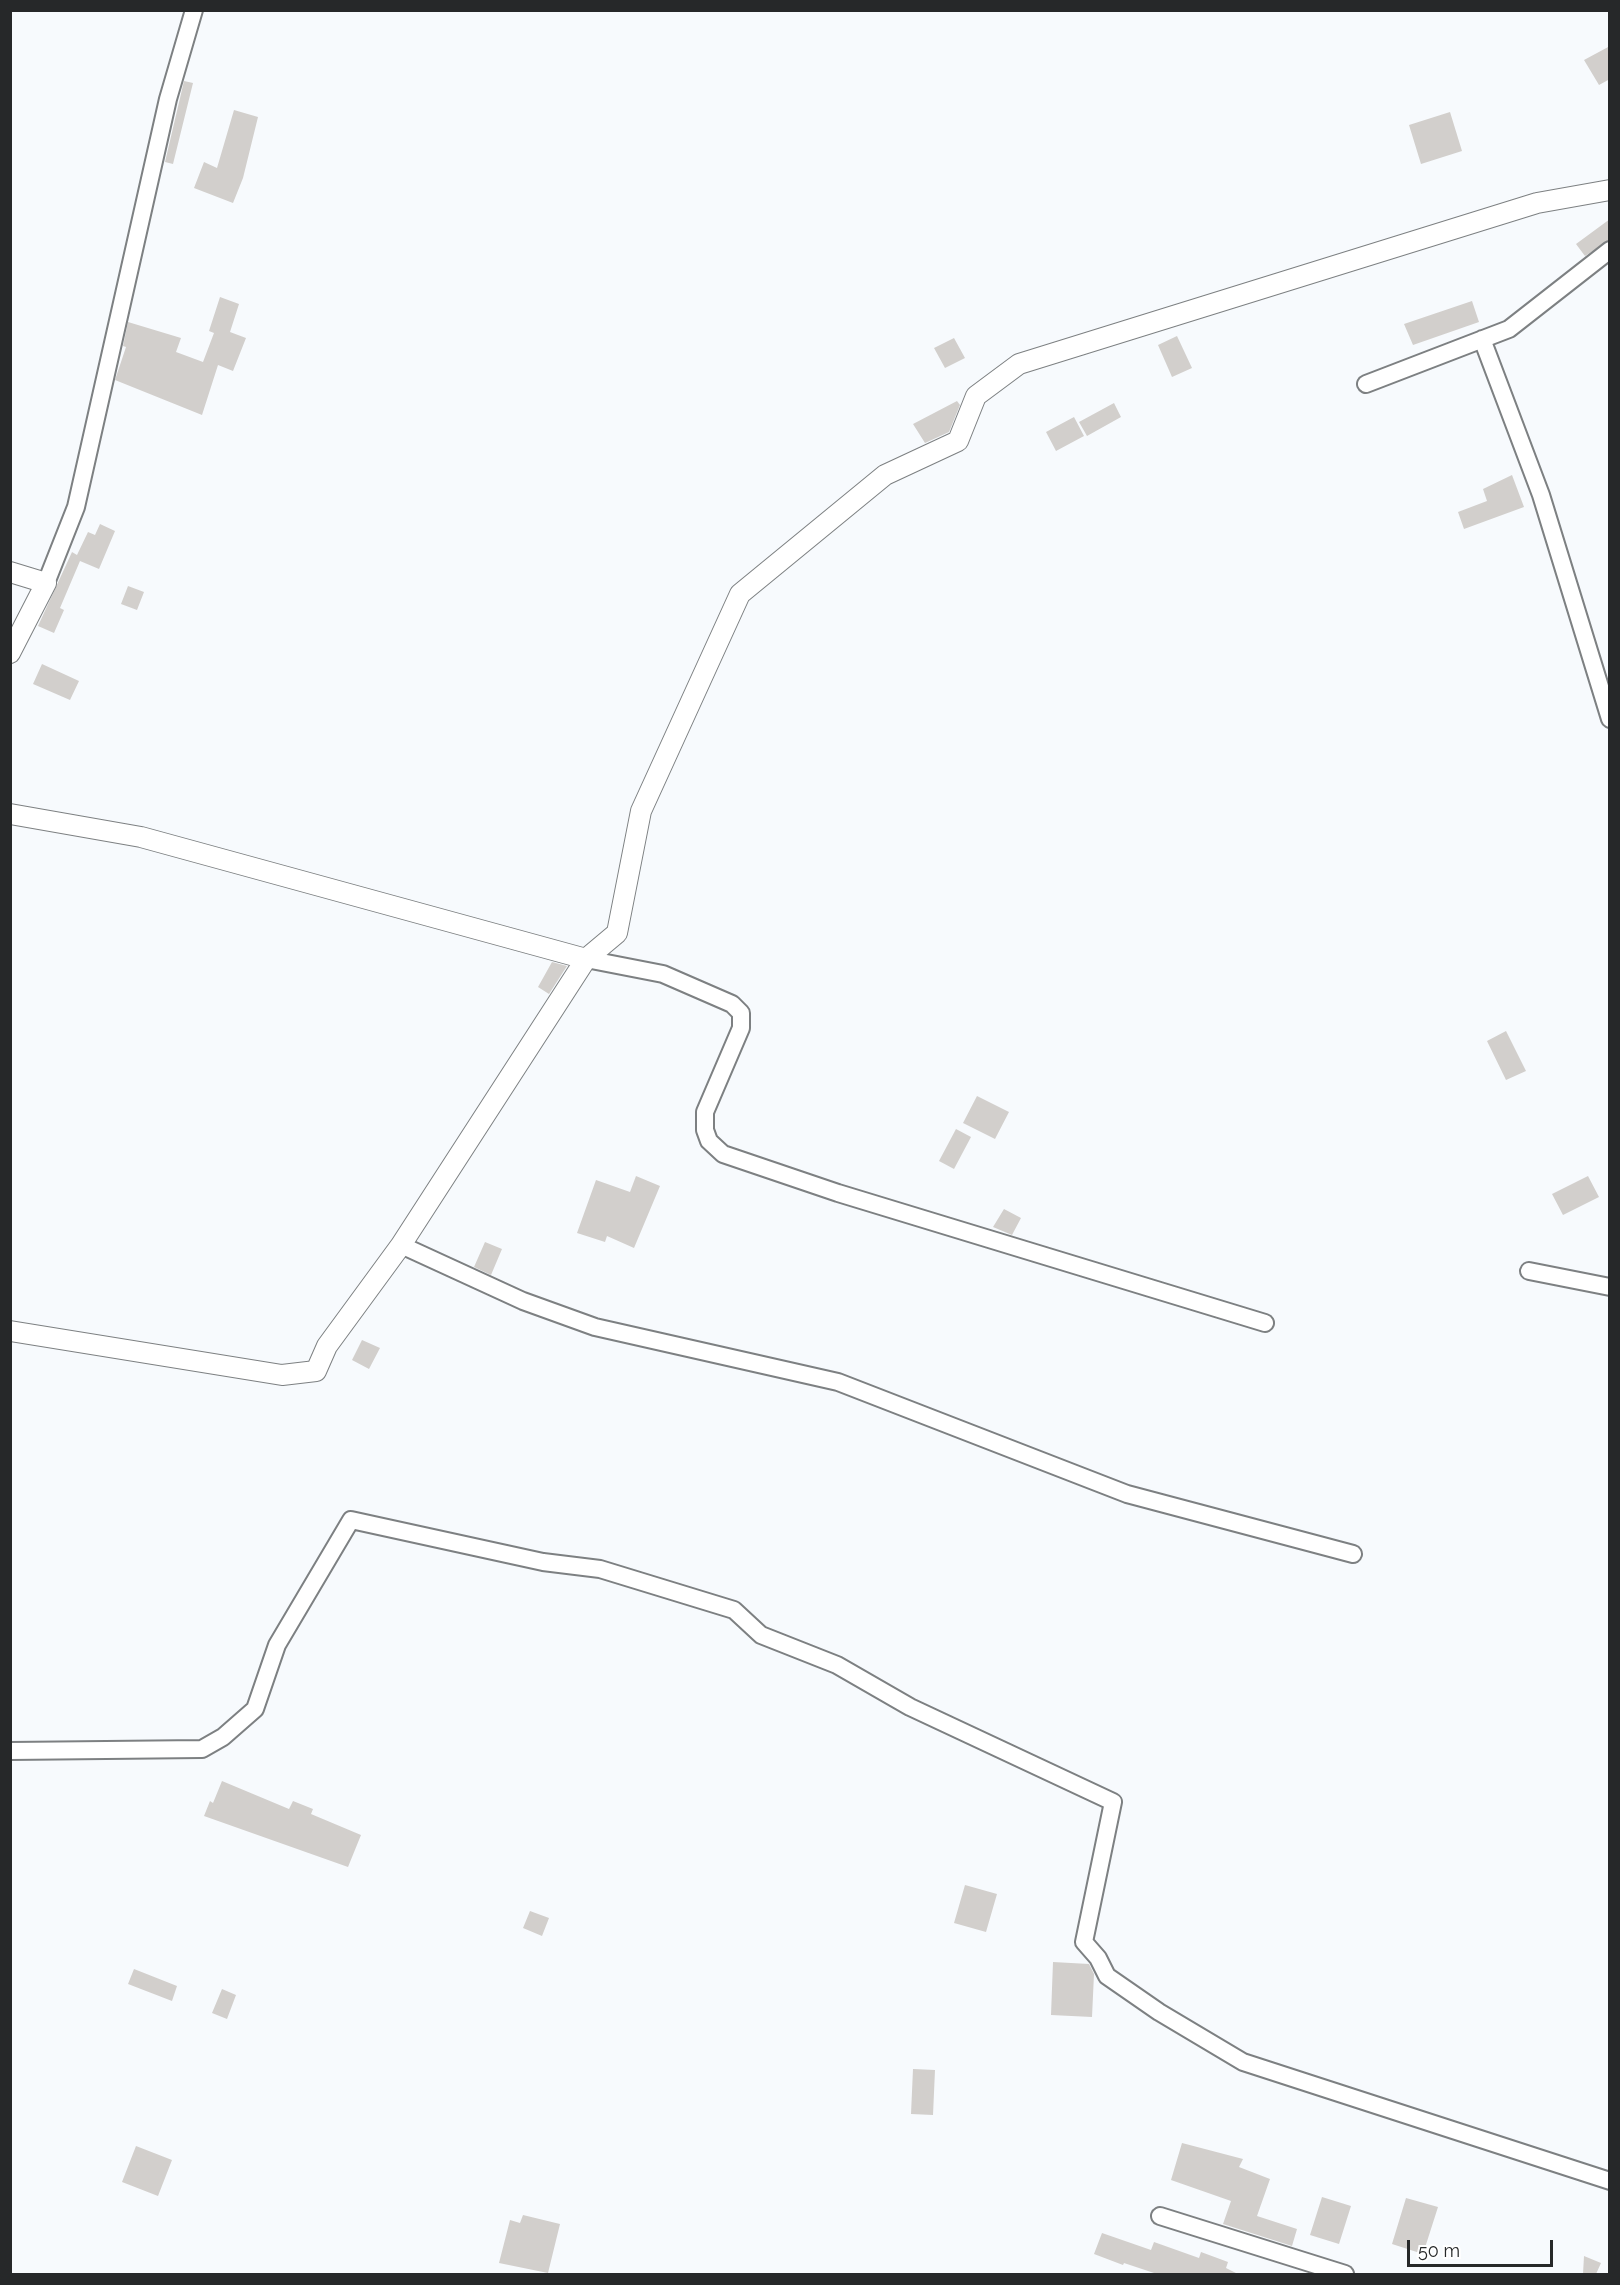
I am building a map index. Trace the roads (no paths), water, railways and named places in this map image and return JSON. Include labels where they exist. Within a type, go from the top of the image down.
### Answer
[{"type":"street","points":[[10,653],[46,583],[76,507],[168,99],[195,10]]},
{"type":"street","points":[[10,1331],[282,1375],[316,1371],[327,1346],[401,1245],[586,959],[617,933],[642,811],[740,594],[885,475],[958,441],[976,396],[1019,364],[1537,203],[1610,190]]},
{"type":"street","points":[[1366,384],[1509,328],[1610,250]]},
{"type":"street","points":[[1482,339],[1541,495],[1610,719]]},
{"type":"street","points":[[10,572],[46,583]]},
{"type":"street","points":[[10,814],[141,837],[586,959],[663,975],[732,1004],[741,1013],[741,1028],[705,1112],[705,1130],[709,1140],[723,1154],[849,1196],[1265,1323]]},
{"type":"street","points":[[401,1245],[523,1301],[594,1327],[838,1383],[1127,1494],[1353,1554]]},
{"type":"street","points":[[1529,1271],[1610,1287]]},
{"type":"street","points":[[10,1751],[202,1749],[223,1737],[255,1709],[277,1645],[351,1520],[543,1562],[600,1569],[734,1610],[761,1635],[837,1665],[910,1707],[1113,1802],[1084,1942],[1098,1958],[1107,1976],[1160,2012],[1244,2062],[1610,2181]]},
{"type":"street","points":[[1160,2216],[1346,2274]]}]
